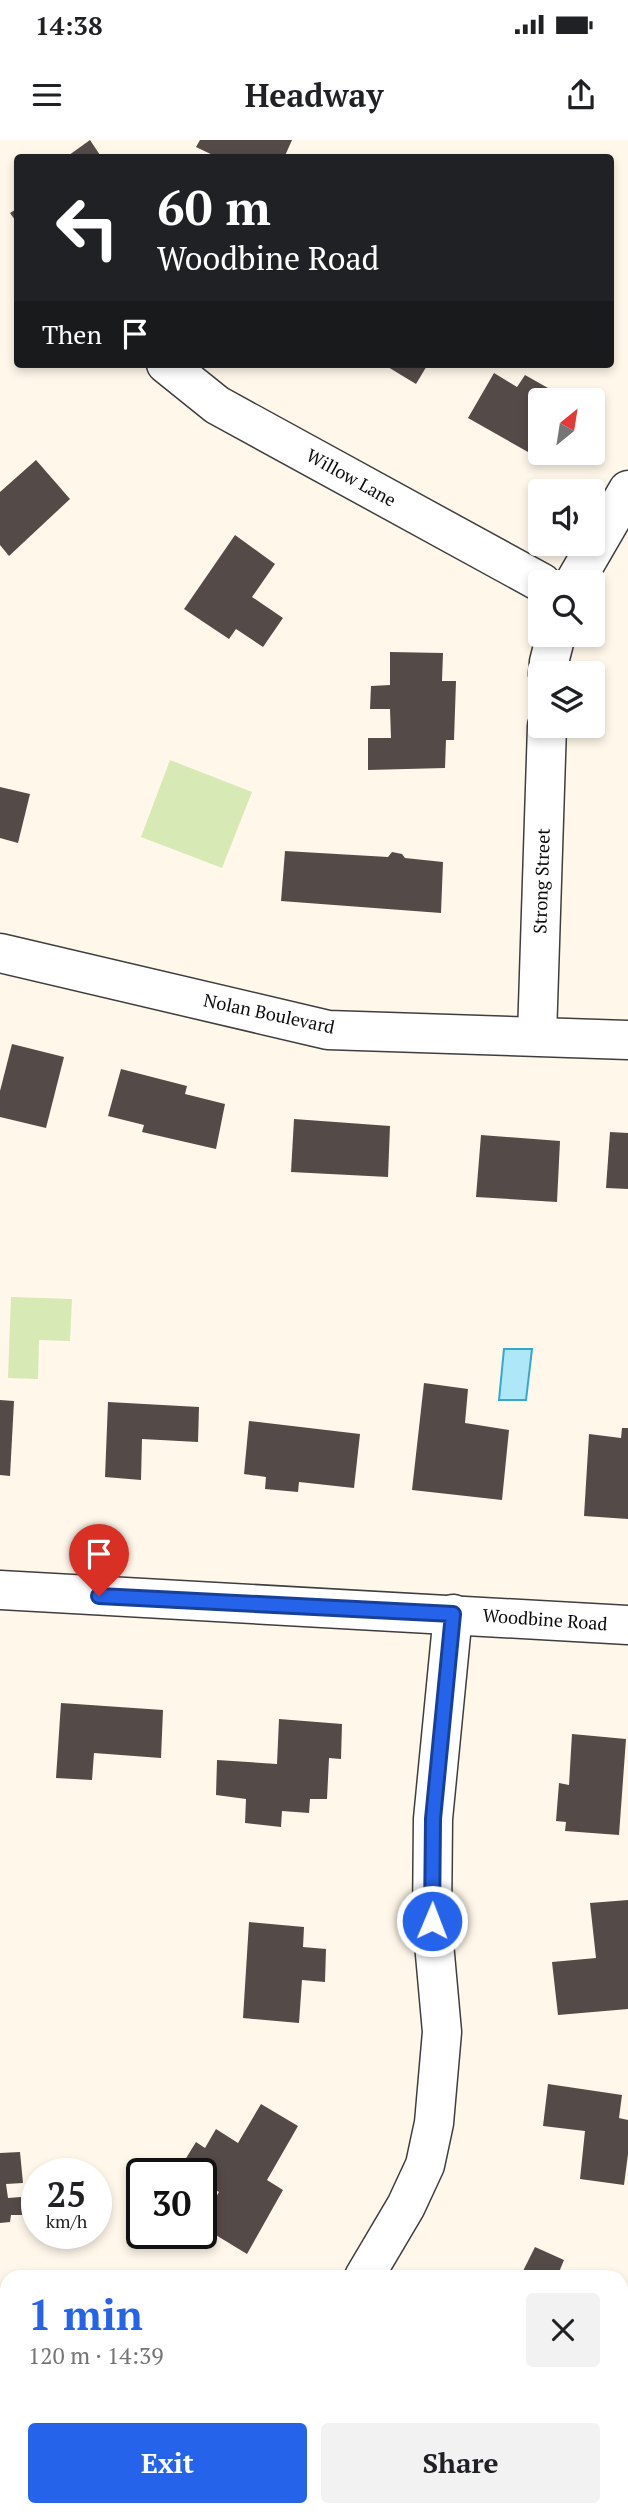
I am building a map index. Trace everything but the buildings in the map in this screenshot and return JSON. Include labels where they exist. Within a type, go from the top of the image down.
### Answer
[{"type":"street","name":"Willow Lane","points":[[171,368],[217,405],[528,575]]},
{"type":"street","points":[[582,570],[628,490]]},
{"type":"street","name":"Strong Street","points":[[537,1036],[547,738]]},
{"type":"street","name":"Nolan Boulevard","points":[[0,953],[328,1030],[628,1040]]},
{"type":"street","name":"Woodbine Road","points":[[0,1590],[628,1625]]},
{"type":"street","points":[[368,2270],[407,2206],[425,2165],[434,2123],[442,2032],[432,1921],[433,1819],[453,1614]]},
{"type":"green space","points":[[170,760],[252,792],[222,868],[141,837]]},
{"type":"green space","points":[[11,1297],[72,1299],[70,1341],[39,1340],[38,1379],[8,1378]]},
{"type":"water","points":[[504,1349],[532,1349],[526,1400],[499,1400]]},
{"type":"route","points":[[99,1596],[453,1614],[433,1819],[432,1921]]}]
